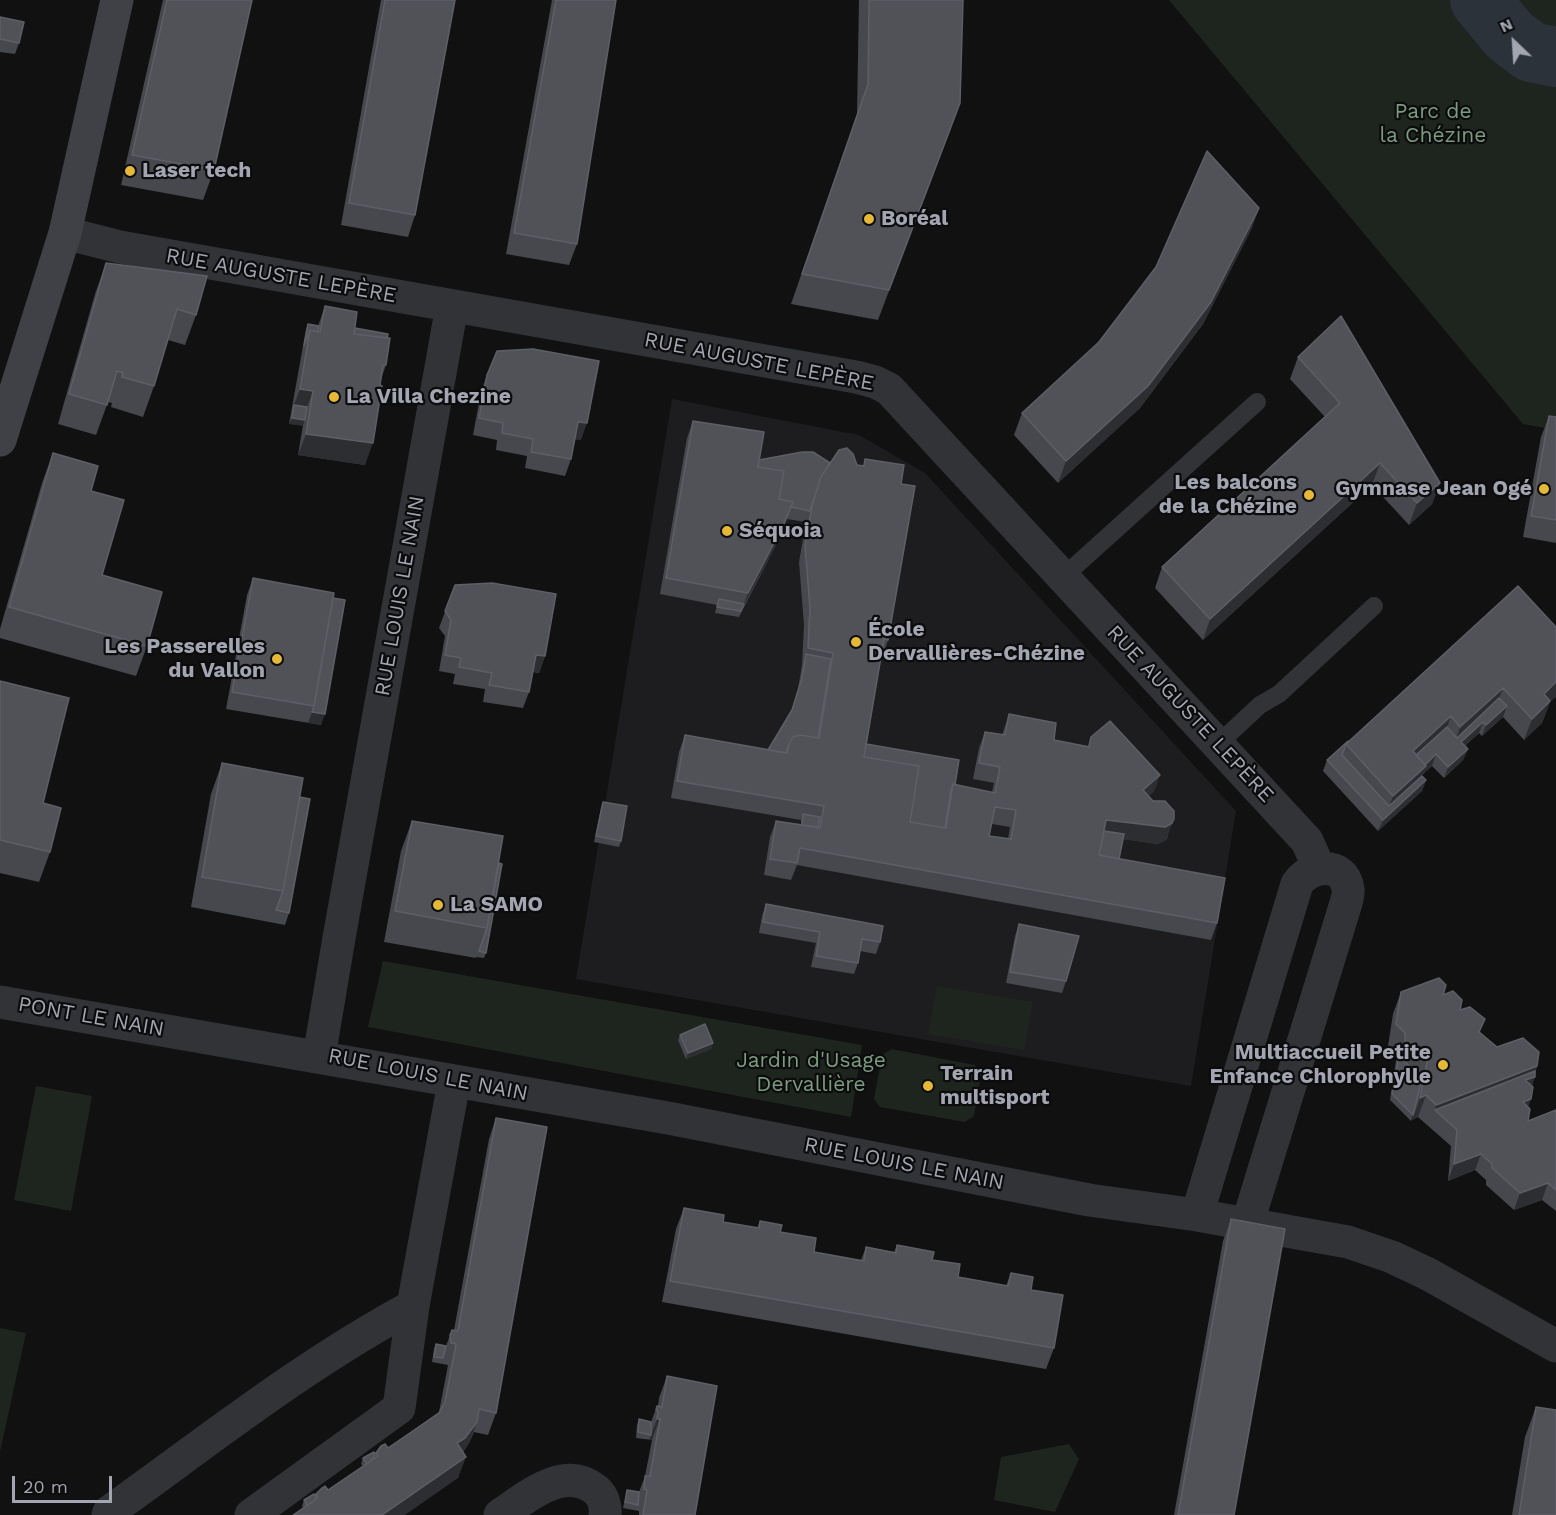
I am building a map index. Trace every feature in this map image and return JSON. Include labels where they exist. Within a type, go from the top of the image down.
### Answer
[{"type":"main road","points":[[0,440],[65,233],[117,0]]},
{"type":"street","name":"RUE AUGUSTE LEPÈRE","points":[[65,233],[120,247],[856,377],[889,389],[1307,841],[1319,868]]},
{"type":"street","name":"RUE LOUIS LE NAIN","points":[[452,306],[339,938],[320,1057],[668,1118],[1089,1200],[1197,1215],[1247,1225],[1281,1228],[1348,1242],[1392,1257],[1428,1274],[1556,1346]]},
{"type":"street","points":[[1197,1215],[1297,884],[1307,873],[1319,868],[1328,868],[1341,875],[1349,890],[1247,1225]]},
{"type":"street","name":"PONT LE NAIN","points":[[0,1002],[320,1057]]},
{"type":"street","points":[[251,1515],[399,1408],[413,1306],[454,1082]]},
{"type":"street","points":[[108,1515],[109,1512],[366,1331],[413,1306]]},
{"type":"street","points":[[500,1515],[539,1488],[562,1481],[585,1482],[599,1493],[606,1507],[605,1515]]},
{"type":"lane","points":[[1063,577],[1257,402]]},
{"type":"lane","points":[[1218,744],[1260,705],[1279,694],[1374,606]]},
{"type":"shaded area","name":"École Dervallières-Chézine","points":[[672,399],[859,435],[925,473],[1236,811],[1191,1086],[576,979]]},
{"type":"green space","name":"Parc de la Chézine","points":[[1169,0],[1556,0],[1556,430],[1523,424]]},
{"type":"green space","name":"Jardin d'Usage Dervallière","points":[[383,961],[862,1045],[851,1117],[368,1027]]},
{"type":"green space","points":[[937,986],[1033,1002],[1024,1050],[928,1034]]},
{"type":"green space","name":"Terrain multisport","points":[[891,1049],[975,1065],[981,1073],[974,1116],[965,1122],[880,1107],[874,1099],[882,1055]]},
{"type":"green space","points":[[36,1086],[92,1096],[71,1211],[14,1200]]},
{"type":"green space","points":[[0,1328],[26,1333],[0,1452]]},
{"type":"green space","points":[[1069,1444],[1079,1459],[1055,1512],[994,1500],[1001,1457]]},
{"type":"building","points":[[167,0],[252,0],[214,170],[132,155]]},
{"type":"building","points":[[385,0],[455,0],[415,215],[349,203]]},
{"type":"building","points":[[556,0],[616,0],[577,244],[514,233]]},
{"type":"building","name":"Boréal","points":[[869,0],[963,0],[960,103],[889,290],[802,274],[868,84]]},
{"type":"building","points":[[0,17],[24,22],[19,43],[0,39]]},
{"type":"building","points":[[1207,151],[1259,208],[1211,302],[1148,386],[1066,461],[1022,413],[1099,342],[1156,267]]},
{"type":"building","points":[[106,263],[207,276],[196,315],[177,309],[154,386],[122,377],[123,373],[117,371],[107,405],[69,394]]},
{"type":"building","name":"La Villa Chezine","points":[[325,306],[357,312],[354,334],[390,338],[386,365],[383,365],[373,443],[306,434],[313,391],[300,389],[310,330],[320,332]]},
{"type":"building","name":"Les balcons de la Chézine","points":[[1341,316],[1440,483],[1417,503],[1380,463],[1210,619],[1162,567],[1340,403],[1298,357]]},
{"type":"building","points":[[308,324],[319,326],[318,332],[310,330],[304,346]]},
{"type":"building","points":[[355,328],[388,334],[387,338],[354,334]]},
{"type":"building","points":[[533,349],[599,361],[587,423],[578,422],[571,459],[531,452],[533,439],[502,433],[503,423],[479,418],[487,375],[497,351]]},
{"type":"building","points":[[294,405],[307,407],[305,420],[292,418]]},
{"type":"building","points":[[1549,416],[1556,417],[1556,520],[1531,516]]},
{"type":"building","name":"Séquoia","points":[[693,421],[764,432],[758,467],[784,471],[779,499],[793,502],[748,593],[666,578]]},
{"type":"building","points":[[847,448],[853,454],[857,465],[864,466],[865,459],[904,465],[901,484],[915,486],[888,640],[884,639],[864,757],[919,766],[910,822],[946,828],[953,784],[995,793],[1000,767],[979,763],[985,732],[1005,735],[1009,714],[1056,723],[1054,740],[1089,747],[1091,737],[1110,721],[1160,775],[1143,790],[1153,801],[1165,801],[1174,811],[1174,819],[1165,827],[1106,820],[1099,855],[1225,878],[1217,923],[800,848],[797,863],[770,859],[776,821],[820,828],[824,806],[677,781],[685,735],[787,753],[793,737],[800,735],[819,738],[833,653],[808,648],[810,608],[805,546],[812,506],[821,477],[839,450]],"holes":[[[995,807],[1016,810],[1011,839],[989,836]]]},
{"type":"building","points":[[813,452],[830,463],[821,477],[810,511],[791,507],[793,502],[779,499],[784,471],[758,467],[759,460]]},
{"type":"building","points":[[53,453],[98,466],[91,491],[124,500],[102,575],[162,592],[147,646],[9,607]]},
{"type":"building","name":"Les Passerelles du Vallon","points":[[253,578],[334,593],[314,706],[232,692]]},
{"type":"building","points":[[492,583],[556,594],[545,656],[536,655],[529,692],[489,685],[492,673],[459,667],[461,658],[445,655],[451,620],[445,611],[455,585]]},
{"type":"building","points":[[1518,586],[1556,627],[1556,682],[1544,694],[1550,701],[1532,719],[1503,688],[1460,727],[1451,716],[1413,751],[1426,766],[1393,796],[1346,744]]},
{"type":"building","points":[[333,598],[345,600],[325,714],[312,712]]},
{"type":"building","points":[[719,599],[744,604],[741,611],[717,607]]},
{"type":"building","points":[[806,654],[831,659],[818,738],[800,735],[793,737],[786,753],[768,750],[792,710],[802,678]]},
{"type":"building","points":[[0,681],[69,698],[43,803],[61,808],[50,852],[0,840]]},
{"type":"building","points":[[1499,698],[1507,706],[1486,725],[1483,722],[1461,742],[1468,749],[1448,767],[1436,754],[1425,765],[1416,755],[1447,727],[1457,738]]},
{"type":"building","points":[[1348,741],[1342,755],[1389,806],[1422,776],[1426,780],[1383,820],[1327,760]]},
{"type":"building","points":[[866,744],[959,760],[945,828],[910,822],[919,766],[864,757]]},
{"type":"building","points":[[222,763],[303,778],[283,891],[202,877]]},
{"type":"building","points":[[300,797],[310,799],[289,913],[276,910],[283,891]]},
{"type":"building","points":[[603,802],[627,806],[621,841],[596,836]]},
{"type":"building","points":[[803,814],[820,817],[818,827],[802,825]]},
{"type":"building","name":"La SAMO","points":[[412,821],[503,836],[487,928],[395,911]]},
{"type":"building","points":[[1104,831],[1124,834],[1119,859],[1099,855]]},
{"type":"building","points":[[499,863],[502,864],[486,953],[479,951],[487,928]]},
{"type":"building","points":[[766,904],[883,926],[880,942],[862,939],[858,963],[816,956],[820,932],[763,922]]},
{"type":"building","points":[[1019,924],[1079,936],[1066,981],[1010,972]]},
{"type":"building","name":"Multiaccueil Petite Enfance Chlorophylle","points":[[1439,978],[1446,985],[1443,995],[1453,991],[1462,1000],[1460,1010],[1470,1007],[1485,1019],[1479,1032],[1497,1047],[1523,1038],[1539,1052],[1537,1066],[1436,1105],[1426,1095],[1420,1098],[1427,1062],[1405,1041],[1405,1033],[1396,1024],[1401,992]]},
{"type":"building","points":[[705,1024],[713,1043],[688,1053],[680,1035]]},
{"type":"building","points":[[1399,1056],[1422,1078],[1413,1115],[1392,1094]]},
{"type":"building","points":[[1535,1071],[1535,1077],[1525,1080],[1533,1087],[1531,1099],[1523,1102],[1530,1109],[1528,1121],[1556,1110],[1556,1190],[1548,1183],[1520,1193],[1492,1168],[1492,1164],[1481,1154],[1454,1164],[1457,1130],[1435,1110]]},
{"type":"building","points":[[496,1118],[547,1127],[496,1413],[479,1409],[477,1422],[465,1438],[457,1443],[466,1457],[382,1515],[293,1515],[318,1498],[316,1494],[322,1488],[325,1486],[328,1490],[378,1456],[376,1453],[381,1446],[385,1444],[388,1448],[439,1413],[445,1402],[456,1344],[451,1343],[450,1335],[452,1330],[458,1331]]},
{"type":"building","points":[[684,1208],[724,1215],[723,1222],[759,1228],[760,1221],[782,1225],[780,1232],[816,1238],[814,1252],[864,1261],[866,1247],[896,1253],[897,1245],[934,1252],[932,1260],[960,1264],[958,1277],[1008,1286],[1011,1273],[1033,1277],[1031,1290],[1063,1295],[1054,1348],[670,1281]]},
{"type":"building","points":[[1231,1219],[1285,1229],[1234,1515],[1178,1515]]},
{"type":"building","points":[[436,1344],[446,1346],[443,1358],[434,1357]]},
{"type":"building","points":[[667,1376],[717,1386],[695,1515],[643,1515],[647,1490],[644,1489],[645,1476],[650,1476],[660,1419],[657,1419],[656,1410],[657,1406],[662,1407]]},
{"type":"building","points":[[1536,1407],[1556,1410],[1556,1515],[1519,1515]]},
{"type":"building","points":[[639,1419],[651,1422],[651,1435],[638,1432]]},
{"type":"building","points":[[374,1452],[373,1459],[367,1464],[363,1458]]},
{"type":"building","points":[[627,1490],[639,1492],[638,1505],[625,1502]]},
{"type":"building","points":[[314,1494],[316,1496],[314,1501],[307,1505],[304,1500]]},
{"type":"waterway","points":[[1480,0],[1509,35],[1531,52],[1556,57]]},
{"type":"place","name":"Laser tech","points":[[130,171]]},
{"type":"place","name":"Boréal","points":[[869,219]]},
{"type":"place","name":"La Villa Chezine","points":[[334,397]]},
{"type":"place","name":"Gymnase Jean Ogé","points":[[1544,489]]},
{"type":"place","name":"Les balcons de la Chézine","points":[[1309,495]]},
{"type":"place","name":"Séquoia","points":[[727,531]]},
{"type":"place","name":"École Dervallières-Chézine","points":[[856,642]]},
{"type":"place","name":"Les Passerelles du Vallon","points":[[277,659]]},
{"type":"place","name":"La SAMO","points":[[438,905]]},
{"type":"place","name":"Multiaccueil Petite Enfance Chlorophylle","points":[[1443,1065]]},
{"type":"place","name":"Terrain multisport","points":[[928,1086]]}]
